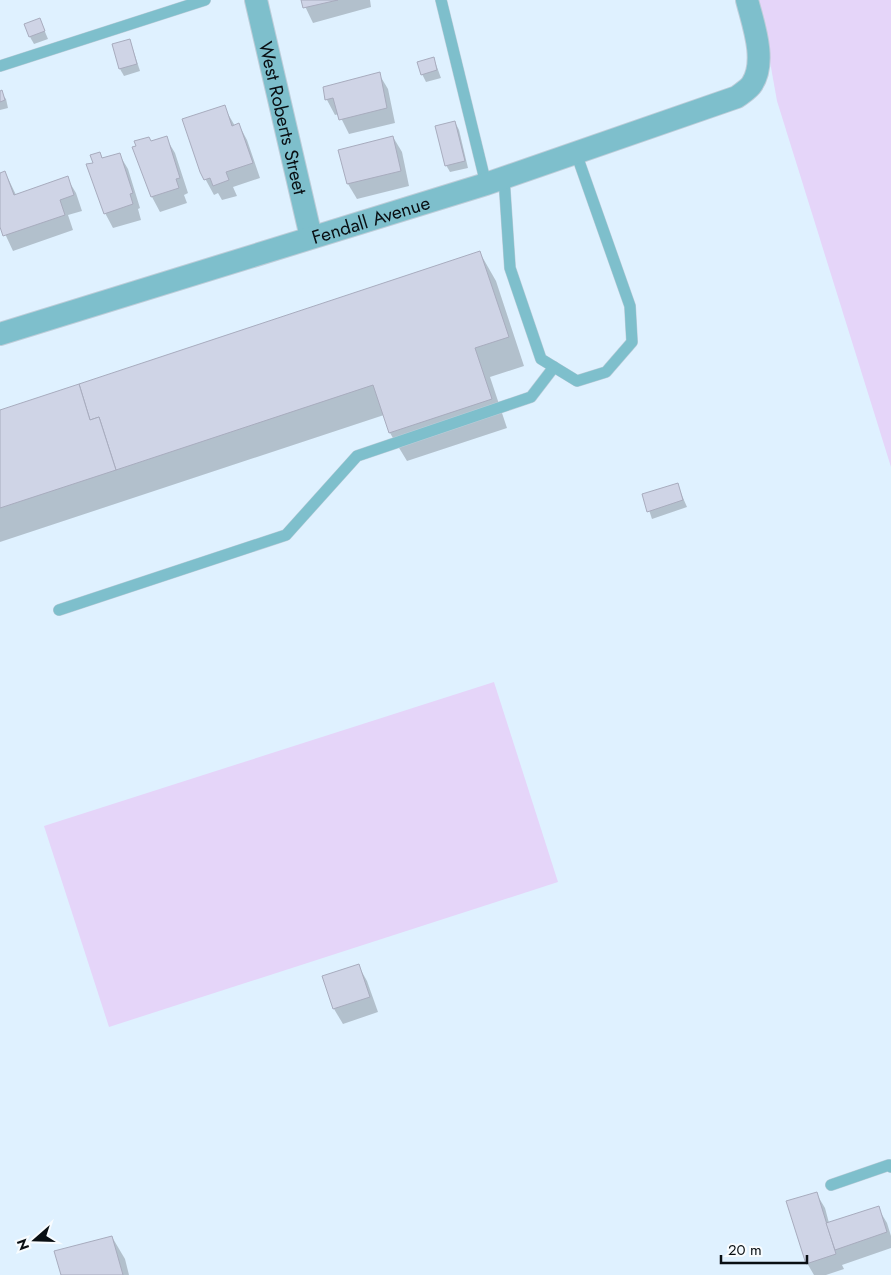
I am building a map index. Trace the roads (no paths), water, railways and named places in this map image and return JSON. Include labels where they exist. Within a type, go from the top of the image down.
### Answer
[{"type":"street","name":"West Roberts Street","points":[[256,0],[311,237]]},
{"type":"street","name":"Fendall Avenue","points":[[0,334],[495,181],[738,97],[752,84],[759,64],[747,0]]},
{"type":"lane","points":[[0,66],[205,0]]},
{"type":"lane","points":[[441,0],[495,181],[510,268],[541,359],[577,381],[606,372],[632,342],[630,306],[576,153]]},
{"type":"lane","points":[[59,610],[286,535],[357,456],[531,397],[554,367]]},
{"type":"lane","points":[[830,1185],[889,1165],[891,1167]]}]
